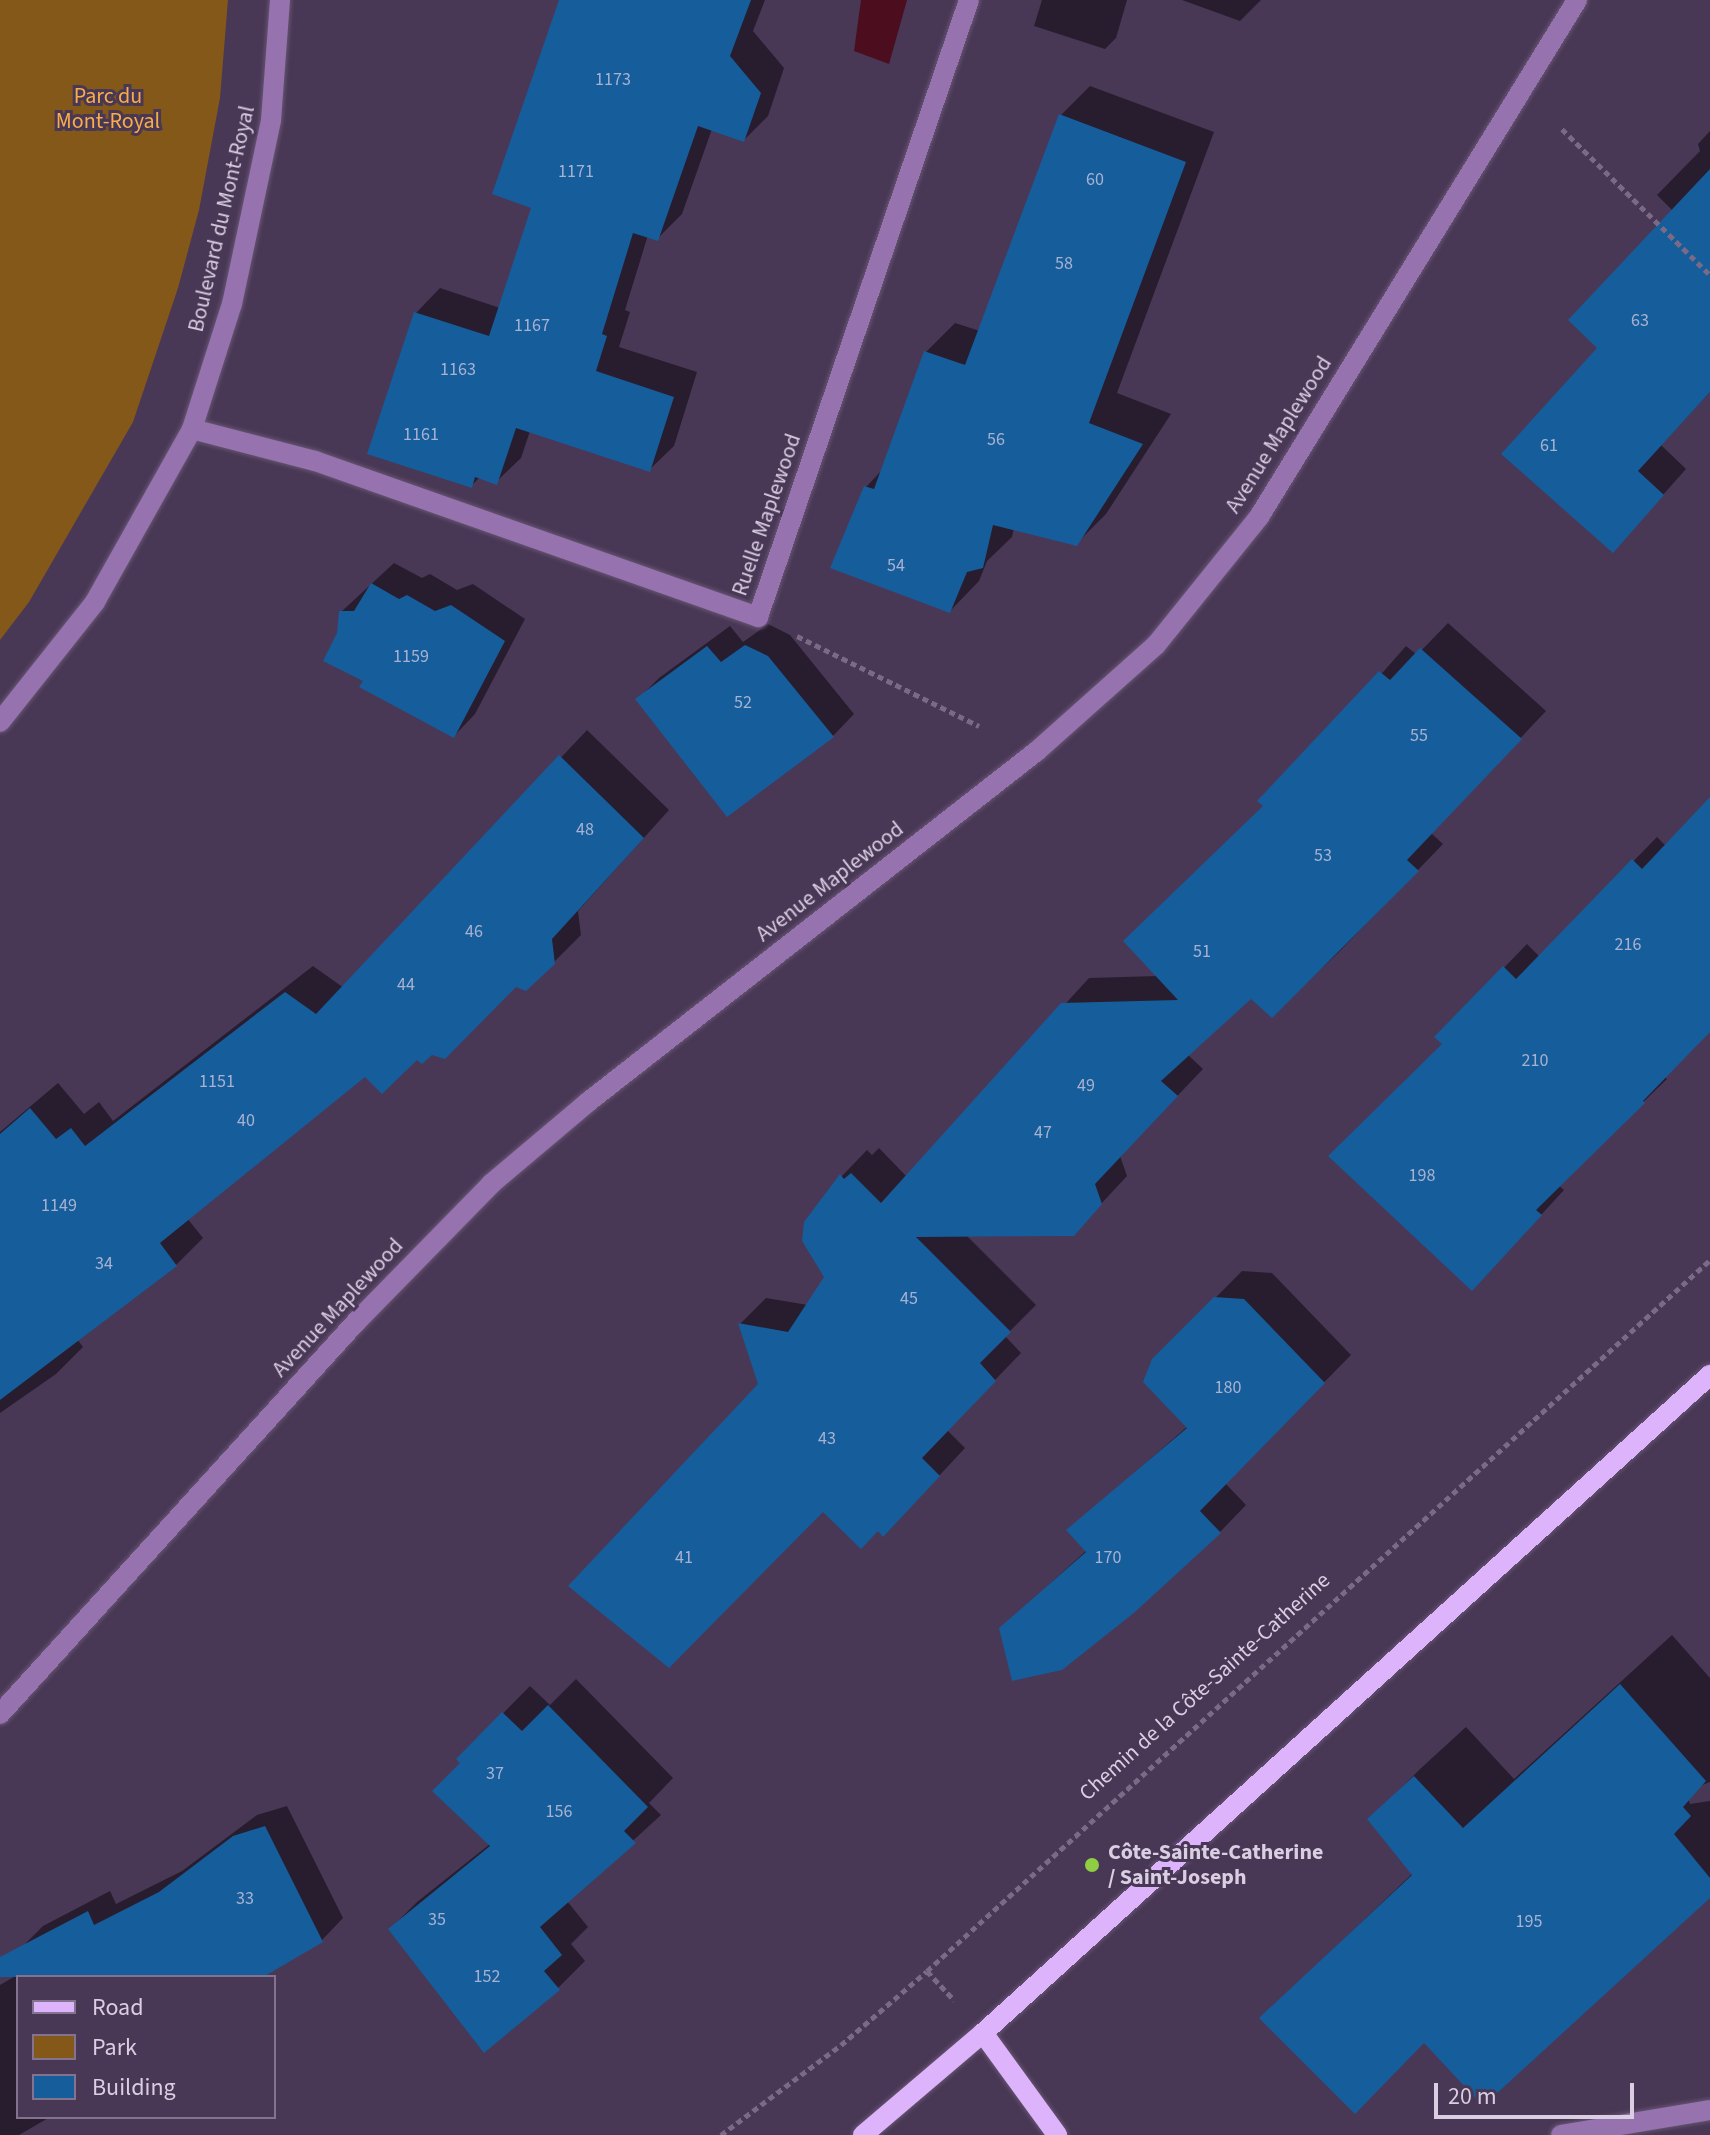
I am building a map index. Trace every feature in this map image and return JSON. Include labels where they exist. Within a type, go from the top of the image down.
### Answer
[{"type":"main road","points":[[863,2135],[983,2033],[1710,1375]]},
{"type":"main road","points":[[983,2033],[1057,2135]]},
{"type":"street","name":"Boulevard du Mont-Royal","points":[[0,722],[95,602],[192,429],[232,304],[271,120],[280,0]]},
{"type":"street","name":"Ruelle Maplewood","points":[[192,429],[315,461],[758,617],[969,0]]},
{"type":"street","name":"Avenue Maplewood","points":[[0,1714],[357,1321],[491,1184],[588,1102],[1037,751],[1156,645],[1259,517],[1577,0]]},
{"type":"street","points":[[1561,2135],[1710,2110]]},
{"type":"path","points":[[1562,129],[1710,275]]},
{"type":"path","points":[[758,617],[979,726]]},
{"type":"path","name":"Chemin de la Côte-Sainte-Catherine","points":[[721,2135],[841,2045],[927,1971],[1710,1260]]},
{"type":"green space","name":"Parc du Mont-Royal","points":[[0,0],[228,0],[220,98],[199,210],[178,288],[133,422],[29,602],[0,640]]},
{"type":"shaded area","points":[[861,0],[907,0],[889,64],[854,51]]},
{"type":"building","points":[[559,0],[751,0],[730,56],[761,93],[744,142],[698,126],[658,241],[633,233],[602,334],[607,336],[596,371],[674,397],[650,472],[516,428],[497,485],[475,477],[472,488],[367,454],[414,312],[489,336],[531,208],[492,194]]},
{"type":"building","points":[[1059,114],[1186,162],[1089,423],[1143,444],[1077,546],[993,525],[983,568],[967,572],[950,613],[830,568],[864,486],[874,489],[924,351],[965,365]]},
{"type":"building","points":[[1710,169],[1710,392],[1638,471],[1664,495],[1613,553],[1501,454],[1597,348],[1568,320]]},
{"type":"building","points":[[371,583],[399,599],[407,595],[435,611],[451,605],[505,641],[454,738],[359,687],[363,681],[323,661],[337,633],[339,611],[354,611]]},
{"type":"building","points":[[745,645],[768,656],[834,737],[727,817],[635,699],[707,646],[721,662]]},
{"type":"building","points":[[1420,648],[1522,739],[1407,860],[1419,871],[1272,1018],[1251,999],[1161,1081],[1178,1096],[1095,1184],[1102,1204],[1074,1236],[916,1237],[1011,1332],[980,1363],[996,1381],[922,1458],[940,1476],[883,1537],[878,1531],[861,1549],[823,1512],[669,1668],[568,1586],[758,1384],[738,1323],[788,1332],[824,1277],[802,1241],[804,1222],[840,1174],[844,1179],[851,1173],[881,1203],[1061,1003],[1178,1000],[1123,941],[1263,806],[1257,801],[1379,671],[1390,680]]},
{"type":"building","points":[[559,755],[644,838],[552,939],[555,964],[526,991],[516,987],[445,1059],[432,1055],[422,1064],[417,1060],[382,1094],[365,1077],[160,1243],[177,1266],[0,1400],[0,1134],[30,1108],[56,1139],[71,1128],[85,1146],[285,992],[316,1014]]},
{"type":"building","points":[[1710,797],[1710,1032],[1643,1101],[1645,1103],[1536,1210],[1542,1215],[1472,1291],[1328,1156],[1442,1044],[1434,1037],[1503,966],[1516,979],[1632,859],[1642,869]]},
{"type":"building","points":[[1214,1297],[1244,1299],[1325,1383],[1200,1511],[1221,1533],[1135,1612],[1062,1670],[1012,1681],[999,1628],[1086,1552],[1066,1530],[1187,1428],[1143,1382],[1152,1359]]},
{"type":"building","points":[[1620,1684],[1706,1781],[1683,1807],[1691,1816],[1674,1834],[1710,1878],[1710,1898],[1483,2106],[1424,2043],[1355,2114],[1259,2018],[1412,1875],[1367,1819],[1414,1776],[1463,1828]]},
{"type":"building","points":[[548,1705],[648,1807],[624,1831],[636,1843],[540,1927],[562,1955],[544,1971],[560,1990],[484,2053],[388,1929],[490,1846],[432,1791],[460,1763],[456,1759],[502,1712],[522,1731]]},
{"type":"building","points":[[265,1826],[323,1942],[266,1975],[0,1977],[0,1957],[88,1911],[94,1925],[159,1892],[233,1836]]},
{"type":"place","name":"Côte-Sainte-Catherine / Saint-Joseph","points":[[1092,1865]]}]
